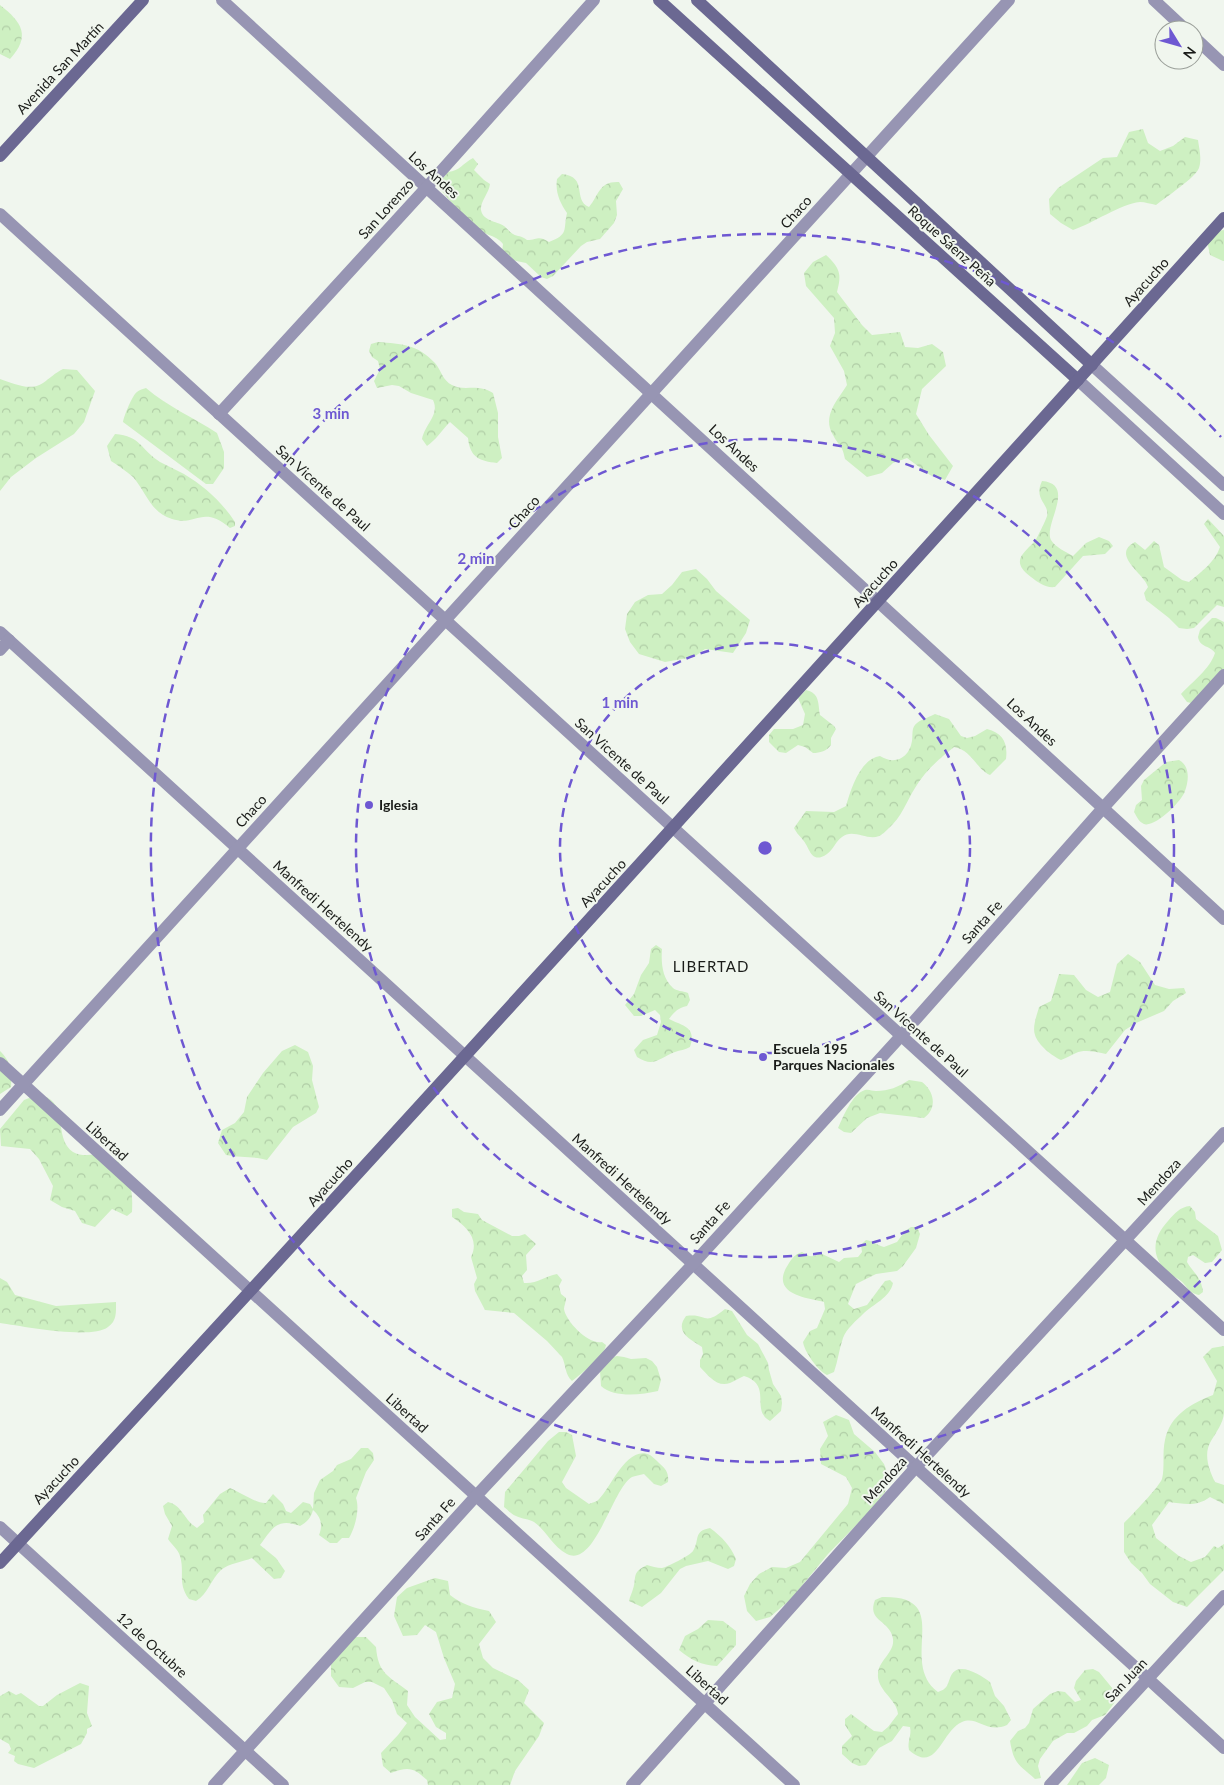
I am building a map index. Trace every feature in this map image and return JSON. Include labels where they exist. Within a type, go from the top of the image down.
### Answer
[{"type":"street","name":"Avenida San Martín","points":[[0,156],[142,0]]},
{"type":"street","name":"Los Andes","points":[[222,0],[1224,919]]},
{"type":"street","name":"San Lorenzo","points":[[220,414],[594,0]]},
{"type":"street","name":"Roque Sáenz Peña","points":[[659,0],[1224,514]]},
{"type":"street","name":"Roque Sáenz Peña","points":[[697,0],[1224,485]]},
{"type":"street","name":"Chaco","points":[[0,1110],[1009,0]]},
{"type":"street","points":[[1154,0],[1175,20]]},
{"type":"street","points":[[1204,46],[1224,65]]},
{"type":"street","name":"San Vicente de Paul","points":[[0,214],[1224,1330]]},
{"type":"street","name":"Ayacucho","points":[[0,1563],[251,1292],[464,1055],[674,828],[1224,218]]},
{"type":"street","name":"Manfredi Hertelendy","points":[[3,641],[237,849],[1224,1748]]},
{"type":"street","name":"Santa Fe","points":[[214,1785],[476,1496],[693,1264],[901,1036],[1224,675]]},
{"type":"street","name":"Libertad","points":[[0,1063],[794,1785]]},
{"type":"street","name":"Mendoza","points":[[632,1785],[916,1467],[1224,1133]]},
{"type":"street","name":"12 de Octubre","points":[[0,1526],[283,1785]]},
{"type":"street","name":"San Juan","points":[[1050,1785],[1224,1596]]},
{"type":"green space","points":[[0,5],[14,17],[21,30],[22,36],[17,51],[10,59],[0,54]]},
{"type":"green space","points":[[1143,129],[1148,143],[1160,151],[1173,146],[1185,137],[1198,140],[1200,161],[1196,172],[1156,205],[1142,202],[1132,203],[1073,230],[1050,214],[1049,199],[1058,188],[1103,158],[1117,157],[1129,132]]},
{"type":"green space","points":[[473,158],[478,164],[474,170],[490,184],[482,204],[482,214],[487,219],[504,226],[515,235],[527,240],[540,238],[549,242],[560,237],[565,228],[567,213],[562,205],[557,188],[557,179],[562,174],[575,179],[581,199],[589,207],[603,186],[612,182],[619,182],[623,189],[616,201],[617,215],[614,223],[600,239],[587,242],[581,246],[553,276],[547,279],[541,277],[526,263],[512,260],[502,252],[503,244],[500,241],[472,226],[440,189],[439,183],[448,172],[459,168]]},
{"type":"green space","points":[[1224,230],[1223,261],[1210,255],[1207,241],[1218,231]]},
{"type":"green space","points":[[826,255],[839,272],[837,292],[872,335],[900,332],[905,347],[918,348],[932,344],[943,352],[946,366],[922,389],[916,414],[929,435],[953,466],[945,480],[930,475],[907,458],[893,463],[882,473],[867,477],[845,459],[830,428],[829,421],[835,403],[847,385],[844,371],[830,346],[835,333],[834,318],[806,286],[804,273],[813,262]]},
{"type":"green space","points":[[378,342],[409,346],[422,352],[435,363],[444,378],[452,385],[462,388],[482,389],[493,393],[498,413],[498,437],[502,458],[497,463],[477,457],[471,450],[468,438],[450,422],[427,446],[422,439],[435,410],[433,400],[411,393],[399,386],[392,385],[377,388],[374,381],[380,369],[378,361],[372,357],[369,351],[371,344]]},
{"type":"green space","points":[[63,369],[77,370],[95,391],[84,422],[74,434],[36,458],[11,477],[0,491],[0,379],[22,386],[33,387],[43,383]]},
{"type":"green space","points":[[146,388],[163,401],[217,433],[224,452],[224,468],[213,484],[206,484],[123,422],[133,396],[138,391]]},
{"type":"green space","points":[[115,434],[130,437],[160,462],[199,484],[224,508],[235,522],[235,526],[230,528],[220,521],[206,517],[180,521],[159,512],[133,477],[111,461],[107,446]]},
{"type":"green space","points":[[1042,481],[1052,484],[1057,489],[1057,506],[1050,533],[1051,540],[1055,545],[1073,556],[1086,543],[1099,537],[1109,541],[1113,546],[1105,554],[1083,556],[1055,587],[1045,586],[1037,581],[1025,571],[1020,562],[1023,554],[1035,541],[1047,516],[1046,508],[1039,493]]},
{"type":"green space","points":[[1208,519],[1224,536],[1224,607],[1217,605],[1194,628],[1179,628],[1146,600],[1144,593],[1148,587],[1146,582],[1127,559],[1126,553],[1128,547],[1135,542],[1145,550],[1154,541],[1159,545],[1164,567],[1182,580],[1189,582],[1211,562],[1220,547],[1204,524]]},
{"type":"green space","points":[[696,569],[716,591],[750,620],[746,633],[733,653],[705,649],[694,657],[665,662],[639,654],[630,642],[625,629],[627,614],[635,602],[648,595],[662,594],[682,572]]},
{"type":"green space","points":[[1212,618],[1224,622],[1224,674],[1191,703],[1187,702],[1181,694],[1205,670],[1215,653],[1203,645],[1198,637],[1200,630]]},
{"type":"green space","points":[[806,690],[811,691],[816,696],[820,715],[836,729],[831,738],[831,745],[818,753],[813,753],[805,747],[798,745],[786,753],[779,752],[769,742],[769,735],[774,729],[793,729],[803,725],[805,714],[798,698]]},
{"type":"green space","points":[[935,714],[949,719],[961,736],[967,738],[987,729],[997,733],[1005,744],[1006,759],[990,775],[981,769],[965,752],[954,747],[923,776],[897,820],[883,834],[874,837],[855,834],[846,835],[827,854],[822,857],[814,857],[794,828],[806,811],[834,812],[846,806],[857,776],[867,763],[873,758],[880,756],[890,760],[900,759],[908,752],[915,725]]},
{"type":"green space","points":[[1179,760],[1185,766],[1188,774],[1183,795],[1174,807],[1161,818],[1149,824],[1142,823],[1134,812],[1136,805],[1142,800],[1141,786],[1144,780],[1166,762]]},
{"type":"green space","points":[[656,945],[662,949],[662,965],[666,980],[674,989],[688,993],[690,1000],[687,1006],[676,1011],[669,1019],[687,1028],[692,1035],[692,1040],[688,1048],[656,1061],[648,1062],[637,1057],[634,1050],[643,1040],[657,1035],[661,1022],[660,1015],[655,1010],[641,1016],[634,1016],[625,1005],[634,994],[641,975],[649,963],[651,949]]},
{"type":"green space","points":[[1128,954],[1140,962],[1155,985],[1169,989],[1184,988],[1186,993],[1173,1001],[1164,1011],[1125,1030],[1106,1054],[1083,1051],[1061,1060],[1050,1053],[1037,1039],[1034,1025],[1039,1007],[1051,1001],[1059,974],[1074,975],[1086,990],[1098,997],[1110,992],[1117,964]]},
{"type":"green space","points":[[295,1045],[308,1052],[313,1066],[312,1080],[319,1107],[316,1113],[293,1127],[267,1160],[226,1155],[218,1143],[222,1130],[235,1123],[244,1112],[247,1097],[263,1073],[282,1051]]},
{"type":"green space","points":[[0,1051],[9,1063],[11,1087],[0,1094]]},
{"type":"green space","points":[[909,1080],[922,1082],[932,1095],[933,1105],[924,1118],[880,1113],[867,1118],[851,1133],[844,1132],[838,1128],[848,1106],[860,1092],[866,1090],[881,1091],[897,1087]]},
{"type":"green space","points":[[37,1095],[50,1099],[56,1105],[64,1140],[73,1152],[109,1157],[123,1167],[132,1194],[132,1212],[127,1216],[112,1209],[95,1227],[82,1223],[75,1211],[62,1207],[50,1200],[53,1186],[39,1159],[30,1149],[1,1146],[0,1129],[24,1100]]},
{"type":"green space","points":[[1190,1206],[1195,1212],[1196,1219],[1218,1236],[1222,1250],[1212,1262],[1205,1263],[1193,1255],[1188,1257],[1187,1262],[1199,1279],[1202,1287],[1203,1292],[1199,1295],[1190,1291],[1181,1281],[1167,1272],[1160,1264],[1156,1251],[1157,1239],[1163,1227],[1178,1211]]},
{"type":"green space","points":[[458,1208],[464,1212],[478,1214],[482,1220],[512,1236],[525,1234],[536,1244],[526,1255],[527,1270],[522,1276],[524,1283],[557,1274],[562,1280],[559,1286],[561,1294],[566,1298],[564,1309],[573,1326],[591,1340],[602,1342],[606,1345],[597,1360],[572,1381],[568,1376],[562,1357],[547,1341],[514,1313],[485,1310],[475,1291],[474,1284],[477,1278],[471,1257],[474,1244],[473,1239],[467,1229],[452,1217],[452,1209]]},
{"type":"green space","points":[[911,1227],[917,1227],[920,1234],[916,1248],[903,1266],[897,1271],[876,1274],[856,1284],[848,1304],[854,1309],[867,1305],[885,1281],[890,1280],[893,1283],[885,1297],[863,1314],[844,1335],[834,1372],[827,1375],[823,1373],[812,1360],[803,1342],[810,1331],[817,1328],[825,1309],[824,1302],[801,1297],[788,1290],[784,1284],[783,1277],[786,1268],[794,1256],[802,1252],[811,1256],[820,1253],[839,1262],[844,1258],[858,1257],[862,1252],[861,1245],[866,1240],[884,1247],[897,1242],[905,1231]]},
{"type":"green space","points":[[0,1278],[7,1282],[15,1295],[56,1306],[116,1302],[116,1313],[111,1325],[99,1331],[56,1331],[0,1323]]},
{"type":"green space","points":[[725,1309],[732,1311],[747,1335],[758,1344],[768,1363],[773,1384],[781,1396],[782,1403],[781,1411],[770,1421],[764,1416],[760,1391],[753,1380],[744,1376],[730,1383],[721,1384],[713,1380],[700,1367],[700,1360],[703,1354],[702,1347],[688,1338],[683,1331],[682,1326],[686,1316],[709,1318]]},
{"type":"green space","points":[[1224,1346],[1224,1413],[1221,1424],[1207,1451],[1207,1457],[1215,1482],[1224,1485],[1224,1504],[1210,1497],[1195,1504],[1169,1502],[1152,1525],[1156,1538],[1179,1556],[1191,1562],[1205,1557],[1214,1546],[1218,1548],[1224,1544],[1224,1570],[1187,1607],[1173,1602],[1150,1584],[1131,1563],[1124,1552],[1124,1523],[1162,1479],[1164,1445],[1172,1424],[1190,1406],[1213,1395],[1217,1381],[1203,1357],[1212,1348]]},
{"type":"green space","points":[[617,1356],[631,1359],[646,1358],[652,1361],[657,1367],[661,1380],[658,1391],[644,1394],[620,1394],[606,1390],[601,1386],[600,1371],[610,1358]]},
{"type":"green space","points":[[836,1415],[849,1420],[854,1434],[875,1452],[884,1464],[889,1477],[885,1492],[868,1513],[828,1554],[791,1599],[770,1617],[756,1621],[747,1611],[744,1596],[750,1584],[759,1574],[772,1567],[786,1568],[800,1562],[848,1504],[852,1488],[846,1477],[821,1464],[820,1449],[828,1436],[823,1422]]},
{"type":"green space","points":[[559,1432],[566,1432],[572,1435],[576,1456],[562,1482],[566,1488],[589,1504],[597,1501],[602,1496],[626,1462],[633,1456],[641,1453],[650,1455],[664,1467],[668,1476],[668,1482],[661,1486],[654,1484],[644,1474],[632,1477],[617,1496],[595,1539],[586,1550],[577,1555],[567,1554],[562,1551],[534,1522],[514,1515],[504,1507],[505,1492],[548,1441]]},
{"type":"green space","points":[[361,1448],[368,1448],[373,1453],[374,1460],[366,1472],[356,1498],[356,1518],[349,1538],[342,1538],[337,1543],[330,1543],[319,1535],[320,1521],[318,1515],[313,1510],[308,1520],[300,1526],[286,1523],[276,1526],[260,1545],[276,1558],[285,1571],[281,1578],[274,1579],[252,1558],[224,1568],[200,1598],[196,1601],[189,1599],[183,1588],[180,1556],[168,1539],[172,1526],[163,1506],[168,1502],[177,1506],[197,1528],[204,1522],[203,1515],[220,1494],[230,1488],[262,1503],[266,1503],[273,1494],[283,1504],[286,1511],[291,1513],[303,1502],[310,1504],[313,1509],[314,1493],[320,1480],[333,1471],[337,1465],[351,1459]]},
{"type":"green space","points":[[710,1528],[728,1545],[736,1559],[734,1566],[728,1569],[708,1561],[686,1566],[680,1569],[661,1593],[642,1607],[629,1601],[639,1570],[647,1565],[662,1568],[684,1558],[693,1551],[701,1531]]},
{"type":"green space","points":[[435,1578],[448,1581],[450,1595],[459,1601],[489,1611],[496,1622],[479,1644],[483,1658],[493,1668],[518,1680],[529,1690],[524,1703],[544,1723],[539,1736],[515,1771],[510,1785],[428,1785],[427,1780],[411,1769],[402,1769],[391,1773],[383,1766],[381,1753],[407,1723],[397,1714],[392,1700],[384,1688],[372,1682],[365,1682],[353,1688],[339,1687],[331,1676],[331,1660],[351,1637],[366,1637],[376,1647],[379,1663],[385,1673],[408,1691],[407,1705],[415,1717],[440,1740],[446,1739],[446,1733],[436,1727],[429,1714],[437,1702],[452,1698],[455,1684],[436,1632],[425,1625],[417,1635],[403,1636],[394,1616],[397,1597],[407,1588]]},
{"type":"green space","points":[[882,1597],[904,1599],[916,1607],[921,1618],[922,1664],[927,1679],[938,1692],[945,1688],[953,1672],[963,1669],[969,1670],[990,1682],[995,1696],[1004,1706],[1011,1720],[1007,1725],[993,1727],[967,1720],[955,1727],[938,1749],[926,1757],[918,1756],[909,1750],[910,1727],[903,1726],[892,1741],[879,1748],[866,1765],[859,1766],[852,1763],[842,1754],[842,1746],[852,1736],[845,1725],[845,1719],[851,1714],[874,1731],[882,1732],[898,1714],[897,1709],[878,1679],[879,1668],[893,1641],[890,1630],[874,1612],[875,1600]]},
{"type":"green space","points":[[708,1620],[723,1621],[736,1631],[736,1645],[717,1666],[696,1661],[679,1650],[685,1636],[698,1629]]},
{"type":"green space","points":[[1093,1669],[1099,1672],[1113,1689],[1116,1695],[1115,1702],[1105,1715],[1092,1720],[1087,1726],[1074,1733],[1067,1733],[1053,1741],[1040,1759],[1038,1766],[1041,1778],[1035,1779],[1015,1759],[1010,1741],[1018,1731],[1025,1728],[1029,1723],[1033,1709],[1050,1694],[1058,1691],[1065,1692],[1075,1702],[1081,1700],[1074,1688],[1076,1681],[1085,1670]]},
{"type":"green space","points":[[80,1683],[89,1686],[87,1713],[92,1726],[87,1729],[81,1744],[34,1768],[18,1764],[14,1761],[15,1756],[8,1753],[11,1749],[9,1744],[0,1739],[0,1696],[9,1691],[16,1695],[21,1693],[39,1706],[43,1706],[57,1695]]},
{"type":"green space","points":[[1095,1758],[1109,1765],[1106,1778],[1099,1785],[1067,1785],[1082,1763]]},
{"type":"place","name":"Iglesia","points":[[369,805]]},
{"type":"place","name":"Escuela 195 Parques Nacionales","points":[[763,1057]]},
{"type":"district","name":"LIBERTAD","points":[[711,967]]}]
